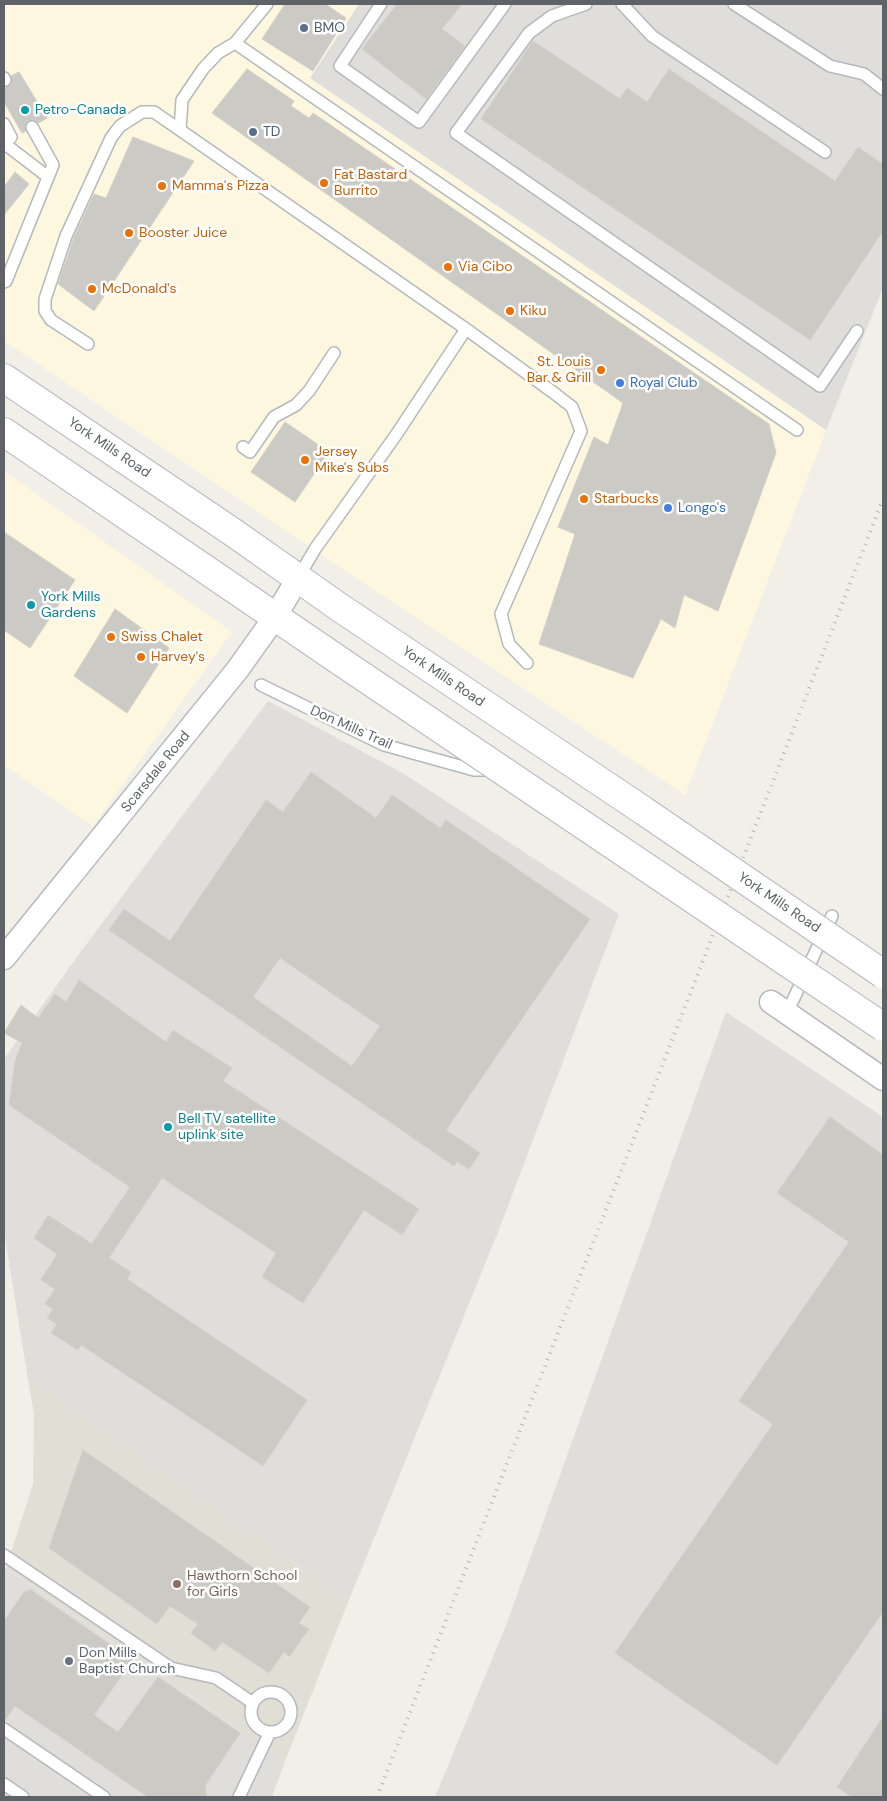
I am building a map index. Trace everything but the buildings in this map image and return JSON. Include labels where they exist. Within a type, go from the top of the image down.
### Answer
[{"type":"main road","name":"York Mills Road","points":[[4,378],[883,974]]},
{"type":"main road","points":[[4,432],[883,1027]]},
{"type":"street","name":"Scarsdale Road","points":[[4,958],[238,669],[275,617],[298,578]]},
{"type":"street","points":[[779,1008],[883,1079]]},
{"type":"lane","points":[[180,130],[182,100],[218,53],[235,43],[267,4]]},
{"type":"lane","points":[[381,4],[340,66],[418,122],[505,4]]},
{"type":"lane","points":[[586,4],[552,16],[529,33],[456,133],[820,386],[857,331]]},
{"type":"lane","points":[[622,4],[652,36],[824,152]]},
{"type":"lane","points":[[734,4],[830,66],[864,74],[883,88]]},
{"type":"lane","points":[[235,43],[797,430]]},
{"type":"lane","points":[[88,344],[52,320],[45,311],[45,299],[66,236],[111,138],[120,126],[142,112],[154,112],[466,329],[572,407],[581,431],[501,614],[509,644],[527,663]]},
{"type":"lane","points":[[4,124],[11,137],[4,145],[48,177]]},
{"type":"lane","points":[[4,282],[53,165],[32,127]]},
{"type":"lane","points":[[298,578],[315,549],[396,435],[466,329]]},
{"type":"lane","points":[[243,447],[250,452],[274,417],[296,405],[309,391],[334,353]]},
{"type":"lane","name":"Don Mills Trail","points":[[261,685],[384,745],[474,770],[513,771],[663,868]]},
{"type":"lane","points":[[779,1008],[832,916]]},
{"type":"lane","points":[[4,1555],[171,1668],[216,1678],[253,1703]]},
{"type":"lane","points":[[270,1691],[279,1692],[290,1702],[292,1709],[289,1722],[284,1728],[270,1732],[257,1726],[253,1720],[251,1713],[253,1703],[258,1696],[270,1691]]},
{"type":"lane","points":[[4,1729],[104,1797]]},
{"type":"lane","points":[[238,1797],[270,1732]]},
{"type":"lane","points":[[4,1784],[23,1797]]},
{"type":"shaded area","points":[[4,4],[359,4],[310,78],[826,430],[685,795],[344,570],[4,341]]},
{"type":"shaded area","points":[[359,4],[883,4],[883,288],[826,430],[310,78]]},
{"type":"shaded area","points":[[4,471],[232,632],[93,826],[4,765]]},
{"type":"shaded area","points":[[268,701],[406,775],[619,914],[498,1232],[349,1600],[28,1379],[4,1232],[4,1059],[79,954]]},
{"type":"shaded area","points":[[726,1012],[883,1117],[883,1797],[435,1797],[507,1623]]},
{"type":"shaded area","name":"Hawthorn School for Girls","points":[[28,1379],[349,1600],[285,1761],[6,1568],[33,1484],[34,1414]]},
{"type":"shaded area","name":"Don Mills Baptist Church","points":[[4,1567],[285,1761],[272,1797],[4,1797]]},
{"type":"railway","points":[[377,1797],[883,499]]},
{"type":"place","name":"BMO","points":[[304,28]]},
{"type":"place","name":"Petro-Canada","points":[[25,110]]},
{"type":"place","name":"TD","points":[[253,132]]},
{"type":"place","name":"Fat Bastard Burrito","points":[[324,183]]},
{"type":"place","name":"Mamma's Pizza","points":[[162,186]]},
{"type":"place","name":"Booster Juice","points":[[129,233]]},
{"type":"place","name":"Via Cibo","points":[[448,267]]},
{"type":"place","name":"McDonald's","points":[[92,289]]},
{"type":"place","name":"Kiku","points":[[510,311]]},
{"type":"place","name":"St. Louis Bar & Grill","points":[[601,370]]},
{"type":"place","name":"Royal Club","points":[[620,383]]},
{"type":"place","name":"Jersey Mike's Subs","points":[[305,460]]},
{"type":"place","name":"Starbucks","points":[[584,499]]},
{"type":"place","name":"Longo's","points":[[668,508]]},
{"type":"place","name":"York Mills Gardens","points":[[31,605]]},
{"type":"place","name":"Swiss Chalet","points":[[111,637]]},
{"type":"place","name":"Harvey's","points":[[141,657]]},
{"type":"place","name":"Bell TV satellite uplink site","points":[[168,1127]]},
{"type":"place","name":"Hawthorn School for Girls","points":[[177,1584]]},
{"type":"place","name":"Don Mills Baptist Church","points":[[69,1661]]}]
